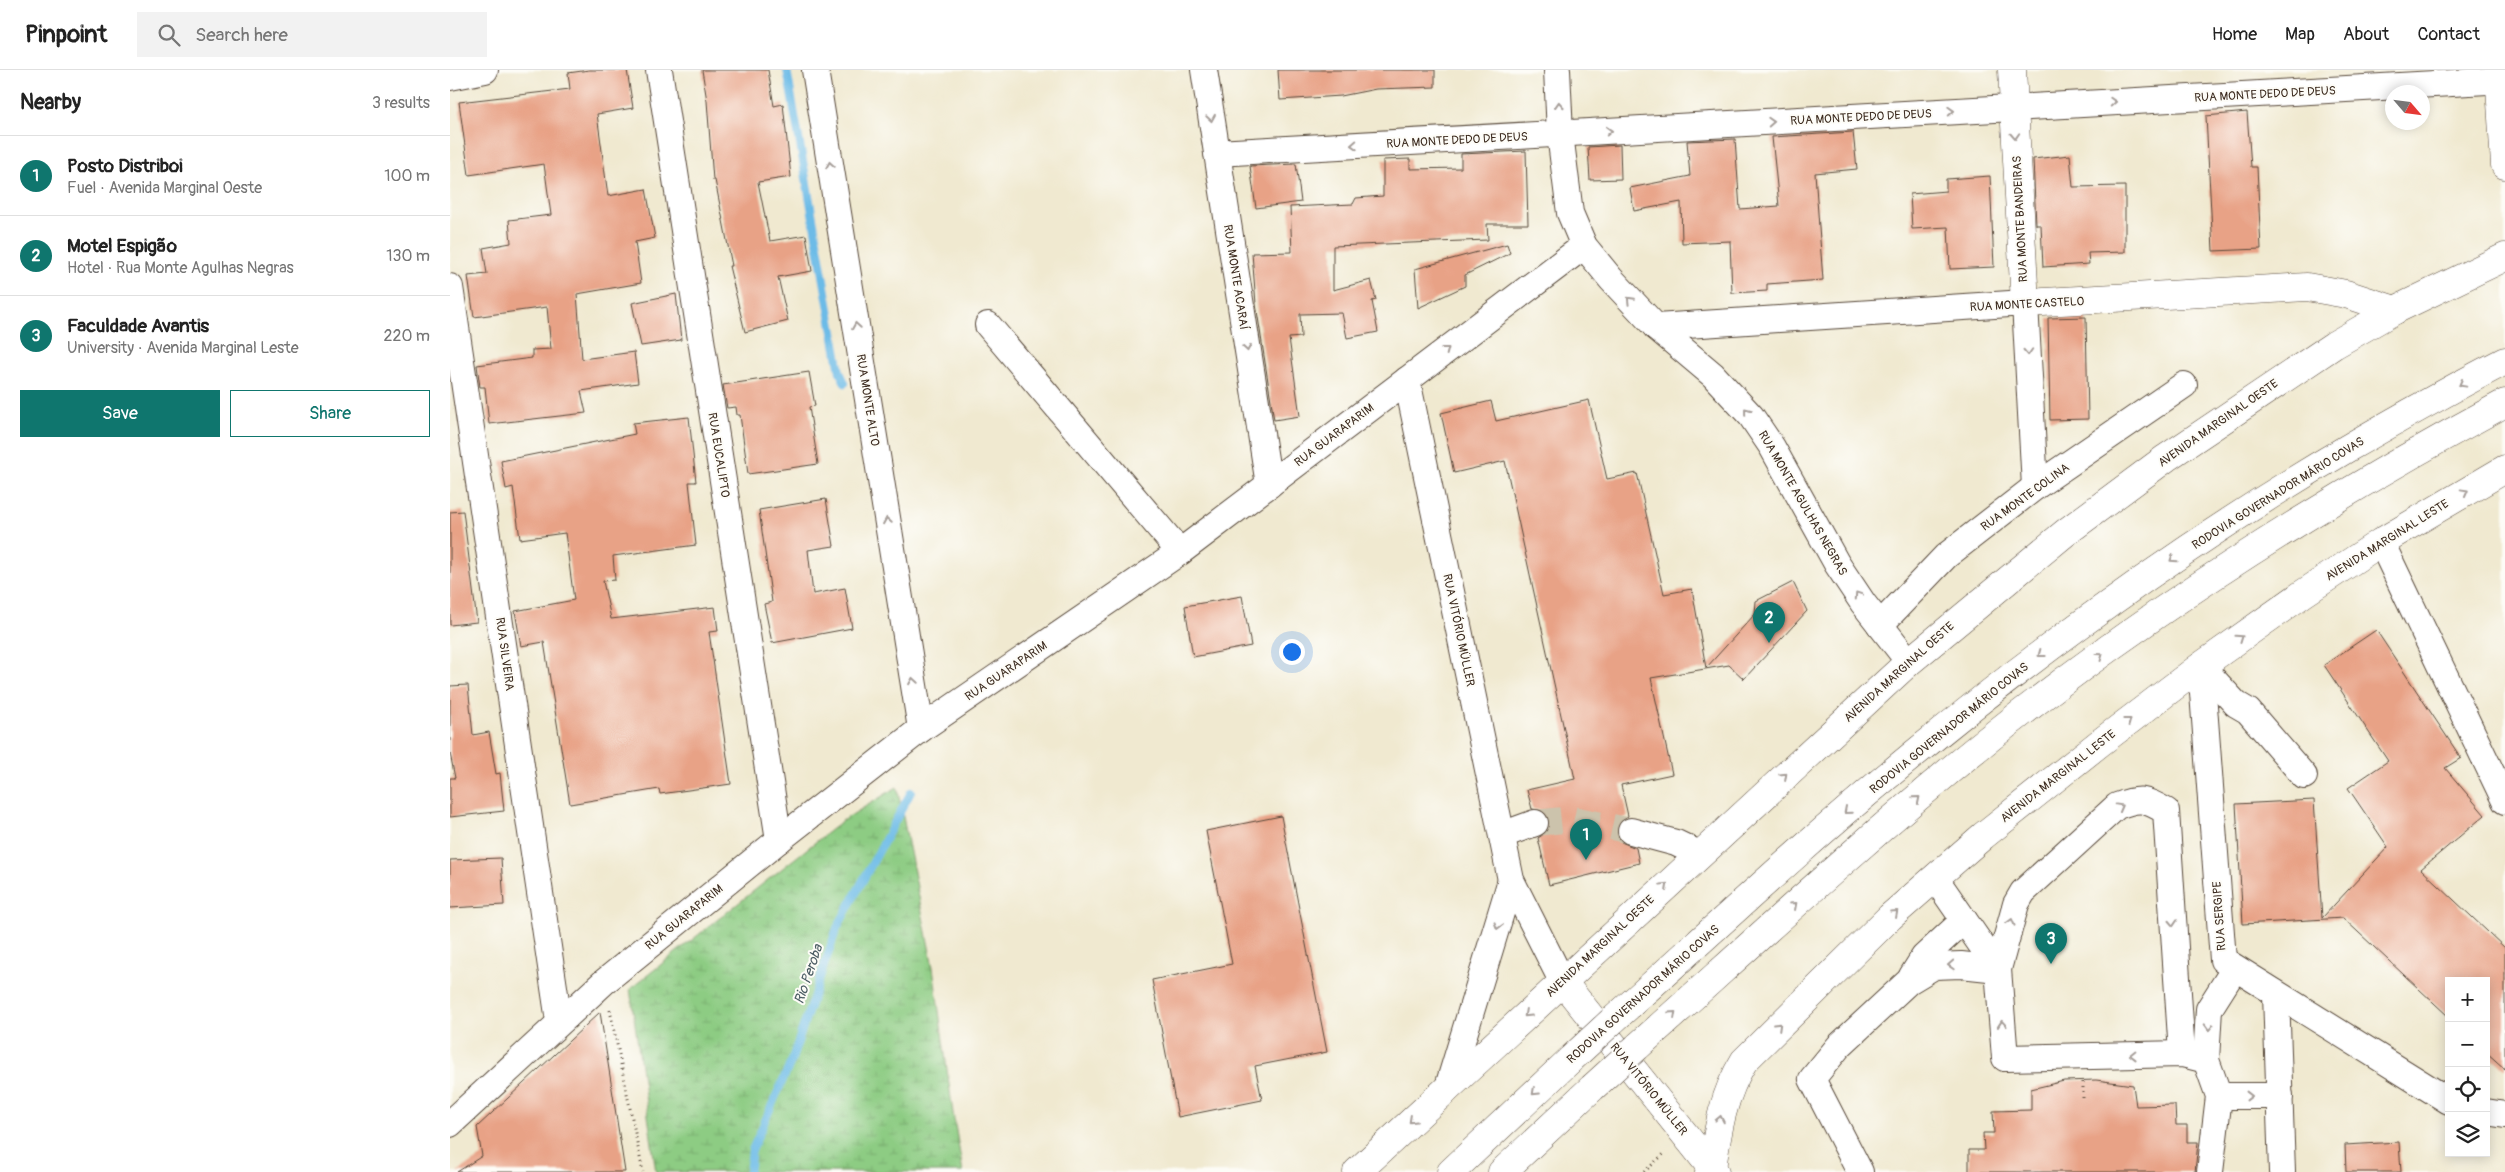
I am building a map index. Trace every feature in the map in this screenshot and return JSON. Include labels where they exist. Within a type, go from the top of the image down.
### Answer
[{"type":"main road","name":"RUA MONTE BANDEIRAS","points":[[2012,70],[2025,304]]},
{"type":"main road","points":[[2501,77],[2505,165]]},
{"type":"main road","name":"AVENIDA MARGINAL OESTE","points":[[1357,1172],[1909,662],[2065,533],[2166,458],[2257,395],[2334,346],[2395,310],[2505,257]]},
{"type":"main road","name":"RUA MONTE CASTELO","points":[[2025,304],[2307,288],[2346,294],[2395,310]]},
{"type":"main road","name":"RODOVIA GOVERNADOR MÁRIO COVAS","points":[[1451,1172],[1612,1021],[1842,816],[1914,754],[2008,679],[2096,613],[2194,544],[2295,480],[2383,428],[2505,362]]},
{"type":"main road","points":[[1502,1172],[1637,1047],[1849,856],[1982,744],[2050,692],[2233,563],[2412,453],[2505,403]]},
{"type":"main road","name":"AVENIDA MARGINAL LESTE","points":[[1712,1171],[1723,1104],[1733,1079],[1744,1061],[1883,924],[2033,796],[2200,666],[2381,542],[2505,469]]},
{"type":"main road","name":"RUA VITÓRIO MÜLLER","points":[[1562,981],[1712,1171]]},
{"type":"street","points":[[450,77],[484,70]]},
{"type":"street","name":"RUA EUCALIPTO","points":[[659,70],[779,840]]},
{"type":"street","name":"RUA MONTE ALTO","points":[[815,70],[921,729]]},
{"type":"street","name":"RUA MONTE ACARAÍ","points":[[1204,70],[1269,485]]},
{"type":"street","name":"RUA MONTE AGULHAS NEGRAS","points":[[1557,70],[1560,134],[1570,213],[1584,246],[1611,279],[1656,327],[1714,375],[1751,416],[1772,447],[1837,564],[1909,662]]},
{"type":"street","name":"RUA MONTE DEDO DE DEUS","points":[[1217,153],[2014,108],[2501,77]]},
{"type":"street","name":"RUA GUARAPARIM","points":[[450,1124],[559,1021],[604,982],[779,840],[921,729],[1180,552],[1584,246]]},
{"type":"street","name":"RUA SILVEIRA","points":[[450,287],[559,1021]]},
{"type":"street","name":"RUA MONTE CASTELO","points":[[1656,327],[2025,304]]},
{"type":"street","name":"RUA MONTE BANDEIRAS","points":[[2025,304],[2035,487]]},
{"type":"street","points":[[988,325],[1180,552]]},
{"type":"street","name":"RUA VITÓRIO MÜLLER","points":[[1407,380],[1512,880],[1562,981]]},
{"type":"street","name":"RUA MONTE COLINA","points":[[1880,625],[1946,556],[2035,487],[2184,385]]},
{"type":"street","points":[[2381,542],[2505,801]]},
{"type":"street","points":[[2200,666],[2236,704],[2248,711],[2304,776]]},
{"type":"street","name":"RUA SERGIPE","points":[[2200,666],[2223,960],[2445,1099]]},
{"type":"street","points":[[2194,1057],[2005,1058],[1998,969],[2016,904],[2023,892],[2117,806],[2136,799],[2150,802],[2166,811],[2194,1057],[2219,1096],[2210,1172]]},
{"type":"street","points":[[1502,835],[1535,823]]},
{"type":"street","points":[[1632,831],[1676,843],[1699,854]]},
{"type":"street","points":[[1935,878],[1998,969]]},
{"type":"street","name":"RUA VITÓRIO MÜLLER","points":[[1448,1087],[1512,880]]},
{"type":"street","points":[[1909,981],[1924,957],[1964,920]]},
{"type":"street","points":[[1860,1172],[1812,1079],[1839,1046],[1909,981],[1934,966],[1961,965],[1998,969]]},
{"type":"street","points":[[2194,1057],[2209,1009],[2235,968]]},
{"type":"street","points":[[2276,994],[2282,1172]]},
{"type":"street","points":[[2219,1096],[2280,1096]]},
{"type":"street","points":[[2490,1113],[2505,1115]]},
{"type":"path","points":[[604,982],[643,1172]]},
{"type":"path","points":[[2083,1080],[2084,1098]]},
{"type":"green space","points":[[897,787],[933,967],[963,1172],[656,1172],[630,989],[842,821]]},
{"type":"building","points":[[589,70],[627,70],[633,108],[597,114],[608,196],[646,189],[655,238],[635,242],[641,283],[577,294],[582,359],[634,352],[638,383],[581,391],[586,413],[489,424],[485,387],[480,387],[477,365],[532,358],[532,350],[551,349],[547,307],[474,317],[468,276],[487,274],[483,248],[511,243],[509,220],[551,215],[544,164],[469,175],[459,102],[570,89],[568,73]]},
{"type":"building","points":[[702,70],[768,70],[774,106],[783,104],[791,177],[758,182],[770,241],[806,235],[812,271],[778,277],[788,321],[745,332],[729,266],[732,266],[715,180],[713,180],[707,101]]},
{"type":"building","points":[[1278,70],[1435,70],[1435,87],[1376,89],[1341,96],[1280,100]]},
{"type":"building","points":[[2247,112],[2251,167],[2257,167],[2261,249],[2213,251],[2206,116]]},
{"type":"building","points":[[1853,132],[1857,169],[1815,173],[1823,280],[1767,284],[1767,291],[1732,293],[1730,241],[1682,243],[1681,202],[1634,211],[1630,188],[1690,176],[1687,141],[1735,139],[1740,209],[1779,206],[1772,137]]},
{"type":"building","points":[[1620,145],[1621,179],[1590,180],[1588,147]]},
{"type":"building","points":[[1526,151],[1528,224],[1487,224],[1488,240],[1333,246],[1333,290],[1371,280],[1376,300],[1372,301],[1378,332],[1347,338],[1342,313],[1300,314],[1301,337],[1289,338],[1300,416],[1274,420],[1256,304],[1252,253],[1292,252],[1290,207],[1353,204],[1356,198],[1383,196],[1383,160],[1410,159],[1410,169],[1461,168],[1461,154]]},
{"type":"building","points":[[2070,155],[2073,187],[2125,186],[2125,252],[2088,253],[2089,264],[2043,267],[2041,225],[2036,225],[2033,159]]},
{"type":"building","points":[[1296,164],[1301,202],[1256,208],[1250,166]]},
{"type":"building","points":[[1990,176],[1994,267],[1950,269],[1948,227],[1912,229],[1910,194],[1946,191],[1946,179]]},
{"type":"building","points":[[1507,244],[1510,253],[1465,275],[1465,286],[1418,308],[1415,269]]},
{"type":"building","points":[[676,294],[681,340],[641,346],[632,303]]},
{"type":"building","points":[[2086,317],[2088,419],[2050,420],[2048,318]]},
{"type":"building","points":[[809,372],[815,406],[809,407],[818,464],[748,474],[740,415],[737,415],[736,407],[727,408],[723,385]]},
{"type":"building","points":[[1589,400],[1607,479],[1637,473],[1664,594],[1692,589],[1706,668],[1755,614],[1756,601],[1793,582],[1807,611],[1744,679],[1729,665],[1651,678],[1672,774],[1621,785],[1628,816],[1620,821],[1616,834],[1621,842],[1636,848],[1639,863],[1549,885],[1538,838],[1547,832],[1550,826],[1549,818],[1544,811],[1532,809],[1527,790],[1575,779],[1505,461],[1454,473],[1441,413],[1491,401],[1496,421]]},
{"type":"building","points":[[689,417],[696,482],[689,482],[696,545],[613,556],[615,580],[603,581],[611,619],[715,607],[718,631],[709,632],[731,784],[660,794],[659,789],[570,804],[544,642],[521,646],[515,611],[574,600],[565,533],[520,539],[513,487],[506,489],[501,461],[635,434],[633,423]]},
{"type":"building","points":[[826,499],[834,546],[808,550],[813,594],[845,588],[852,628],[772,643],[764,604],[772,602],[759,510]]},
{"type":"building","points":[[463,511],[477,622],[450,625],[450,512]]},
{"type":"building","points":[[1242,596],[1251,646],[1193,657],[1185,606]]},
{"type":"building","points":[[2376,630],[2461,758],[2445,768],[2485,815],[2421,869],[2505,948],[2505,1069],[2490,1056],[2490,977],[2445,977],[2445,1013],[2343,918],[2243,924],[2236,804],[2314,800],[2322,918],[2388,847],[2348,788],[2388,761],[2324,665]]},
{"type":"building","points":[[468,685],[473,735],[489,732],[496,774],[500,773],[504,811],[450,817],[450,778],[455,778],[450,753],[450,686]]},
{"type":"building","points":[[1281,816],[1327,1052],[1255,1066],[1262,1100],[1178,1117],[1152,980],[1232,964],[1206,831]]},
{"type":"building","points":[[501,858],[504,905],[450,908],[450,860]]},
{"type":"building","points":[[600,1012],[625,1172],[457,1172],[482,1156],[477,1127]]},
{"type":"building","points":[[2096,1080],[2133,1085],[2136,1106],[2175,1105],[2176,1125],[2187,1125],[2187,1142],[2198,1142],[2195,1172],[1969,1172],[1969,1150],[1984,1150],[1983,1133],[1994,1133],[1993,1111],[2031,1110],[2031,1089],[2064,1081]]},
{"type":"building","points":[[2399,1142],[2401,1172],[2346,1172],[2345,1145]]},
{"type":"waterway","points":[[787,70],[840,372],[845,383]]},
{"type":"waterway","name":"Rio Peroba","points":[[749,1172],[752,1150],[791,1062],[837,928],[911,792]]},
{"type":"tunnel","points":[[1535,823],[1573,819],[1631,831]]},
{"type":"place","name":"Motel Espigão","points":[[1769,643]]},
{"type":"place","name":"Posto Distriboi","points":[[1586,860]]},
{"type":"place","name":"Faculdade Avantis","points":[[2051,964]]}]
